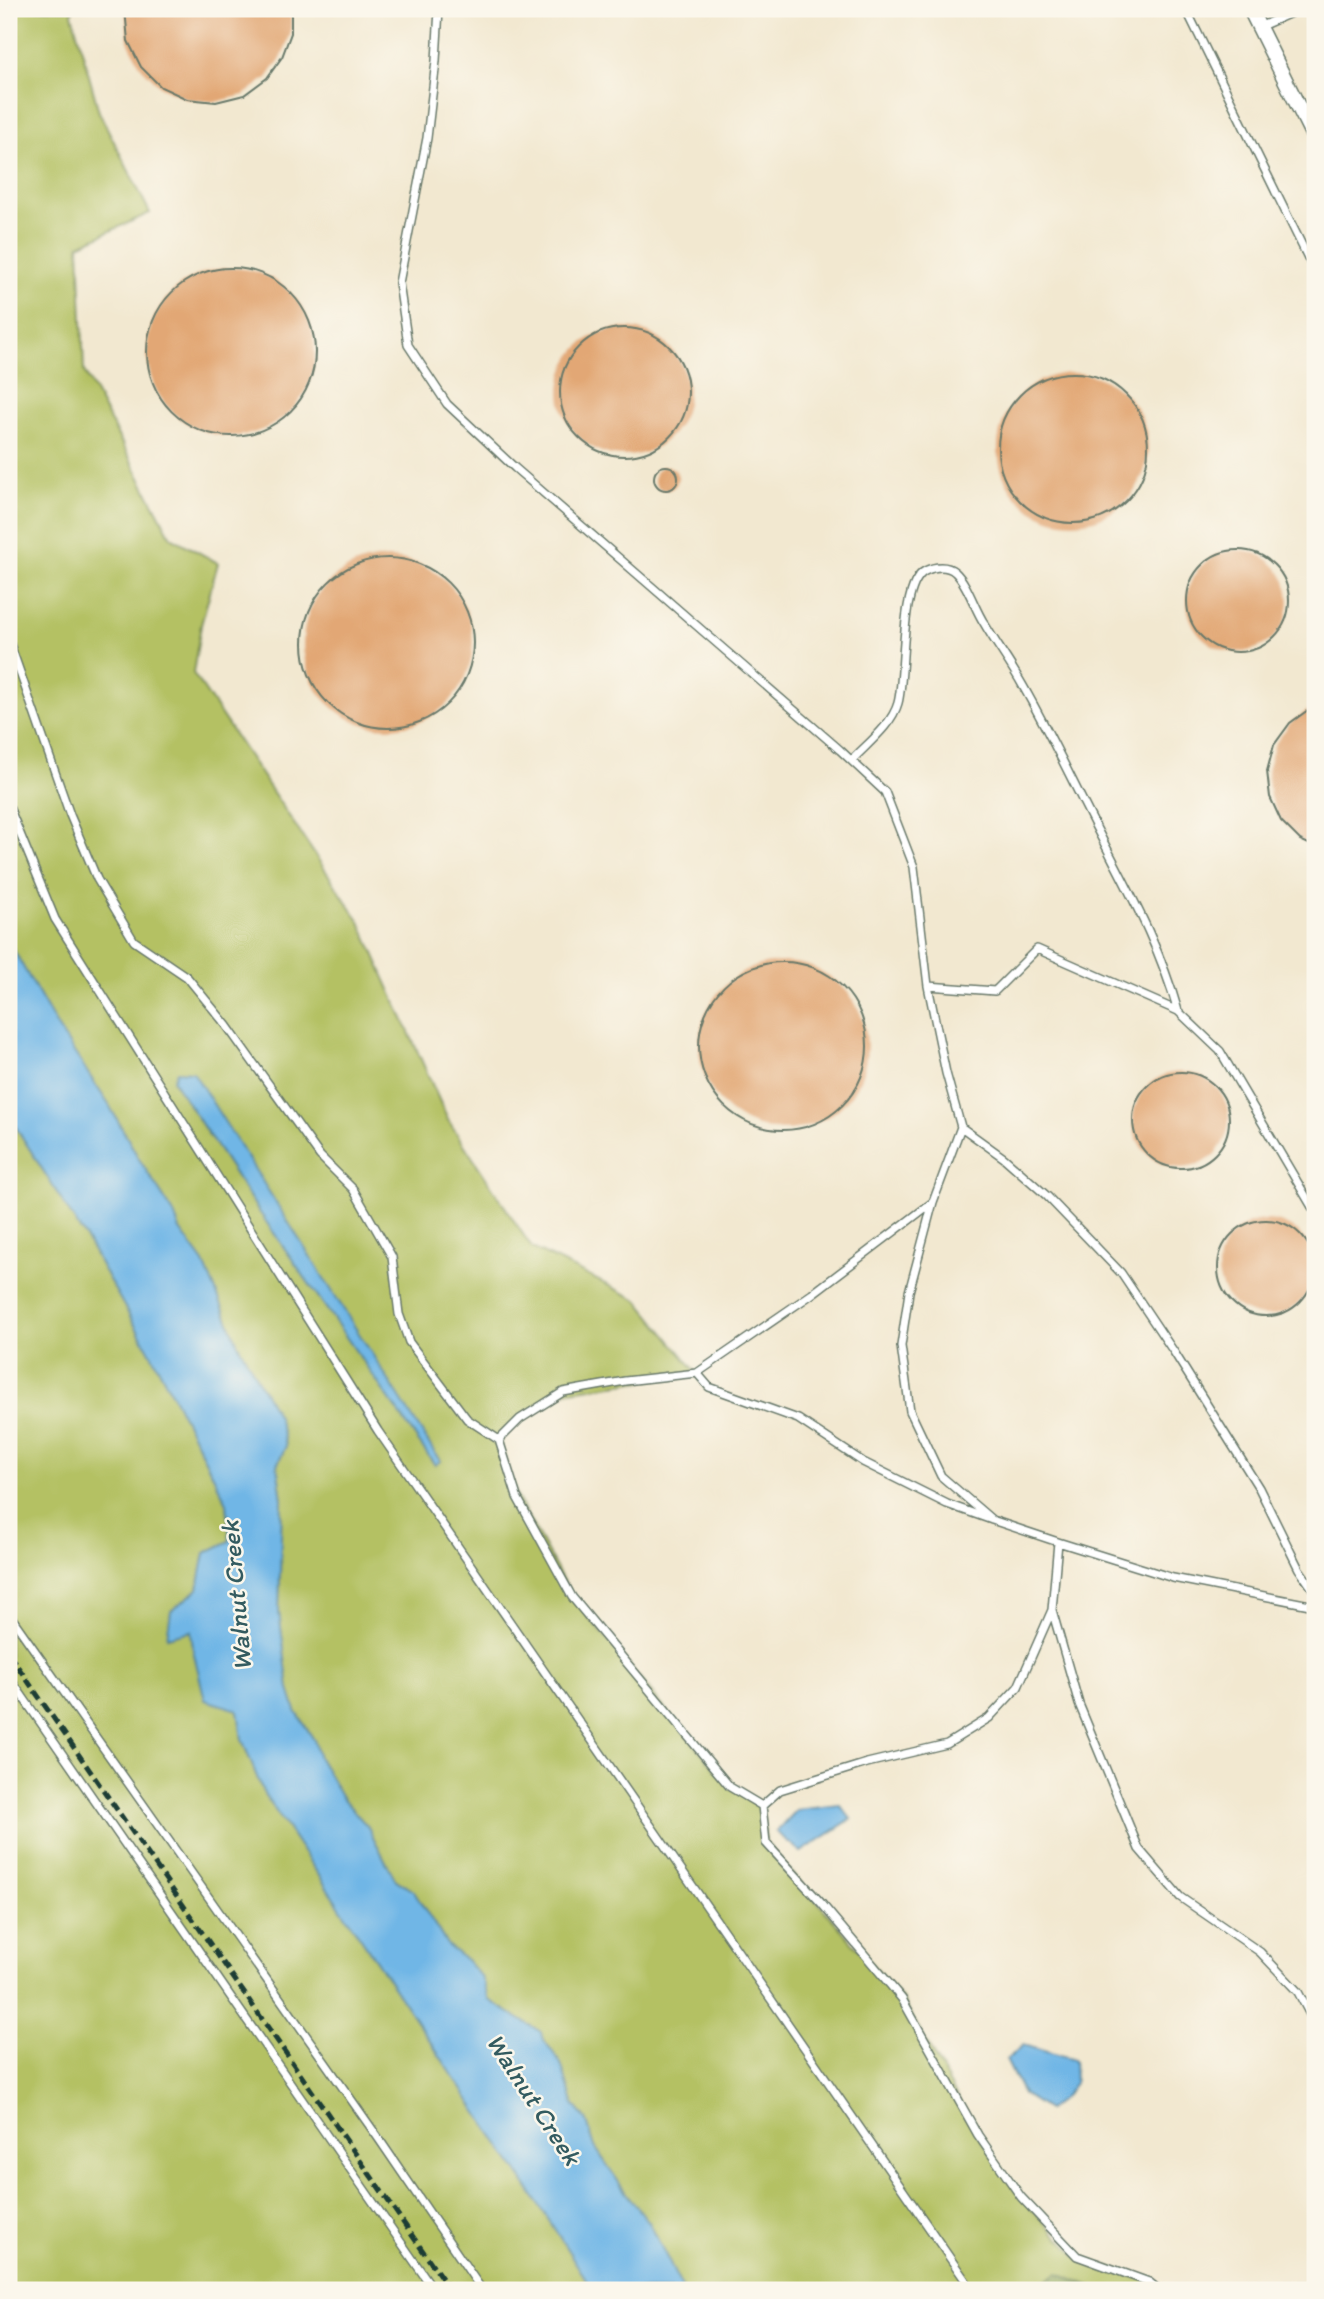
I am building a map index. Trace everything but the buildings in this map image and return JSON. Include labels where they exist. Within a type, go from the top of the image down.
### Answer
[{"type":"street","points":[[1250,9],[1315,139]]},
{"type":"lane","points":[[439,9],[427,138],[400,283],[408,345],[447,404],[515,468],[852,760],[885,792],[914,867],[928,986],[946,1073],[961,1127],[933,1202],[909,1292],[901,1346],[910,1411],[941,1476],[992,1520]]},
{"type":"lane","points":[[1186,9],[1315,272]]},
{"type":"lane","points":[[1259,27],[1300,9]]},
{"type":"lane","points":[[852,760],[888,721],[898,703],[908,604],[914,583],[923,572],[936,567],[949,568],[957,574],[982,621],[1023,686],[1067,770],[1156,943],[1178,1011]]},
{"type":"lane","points":[[9,641],[70,815],[103,890],[134,941],[187,977],[227,1026],[320,1156],[353,1189],[392,1257],[400,1314],[410,1342],[467,1419],[499,1440],[517,1497],[572,1597],[730,1787],[762,1806]]},
{"type":"lane","points":[[9,807],[55,919],[378,1431],[972,2290]]},
{"type":"lane","points":[[928,986],[995,991],[1037,949],[1178,1011],[1220,1051],[1315,1212]]},
{"type":"lane","points":[[961,1127],[1004,1158],[1047,1196],[1121,1273],[1259,1488],[1299,1569],[1315,1592]]},
{"type":"lane","points":[[499,1440],[520,1419],[563,1392],[625,1381],[697,1373],[812,1294],[933,1202]]},
{"type":"lane","points":[[697,1373],[709,1387],[798,1419],[863,1462],[947,1504],[1173,1578],[1315,1606]]},
{"type":"lane","points":[[762,1806],[780,1790],[867,1763],[947,1744],[989,1718],[1018,1687],[1052,1610],[1058,1542]]},
{"type":"lane","points":[[1052,1610],[1079,1704],[1139,1849],[1180,1897],[1260,1952],[1298,1992],[1315,2024]]},
{"type":"lane","points":[[9,1614],[379,2139],[482,2290]]},
{"type":"lane","points":[[9,1677],[434,2290]]},
{"type":"lane","points":[[762,1806],[766,1843],[822,1904],[902,1999],[978,2136],[1021,2197],[1077,2256],[1149,2282],[1159,2290]]},
{"type":"green space","points":[[9,9],[73,9],[72,14],[99,112],[150,213],[79,245],[84,371],[171,537],[218,563],[201,625],[193,673],[360,922],[448,1120],[532,1248],[638,1300],[697,1373],[563,1392],[520,1419],[499,1440],[517,1497],[572,1597],[730,1787],[762,1806],[766,1843],[902,1999],[978,2135],[1021,2197],[1077,2256],[1149,2282],[1159,2290],[1100,2290],[1058,2273],[1044,2283],[1047,2290],[683,2290],[649,2222],[595,2147],[586,2119],[573,2103],[561,2064],[541,2032],[489,2000],[481,1977],[466,1960],[448,1946],[414,1892],[395,1879],[368,1827],[343,1799],[319,1758],[314,1740],[296,1711],[289,1689],[279,1612],[282,1499],[277,1465],[286,1446],[278,1417],[238,1344],[204,1263],[180,1230],[173,1212],[109,1105],[58,1028],[9,942]],"holes":[[[173,1081],[313,1263],[440,1461],[435,1465],[258,1210]]]},
{"type":"green space","points":[[9,1116],[86,1239],[153,1357],[227,1503],[230,1541],[205,1553],[198,1589],[171,1611],[168,1637],[191,1630],[193,1650],[238,1709],[242,1740],[263,1792],[533,2195],[593,2290],[9,2290]]},
{"type":"green space","points":[[1058,2273],[1100,2290],[1047,2290],[1043,2283]]},
{"type":"water","name":"Walnut Creek","points":[[9,942],[58,1028],[109,1105],[173,1212],[180,1230],[204,1263],[238,1344],[278,1417],[286,1446],[277,1465],[282,1499],[279,1612],[289,1689],[296,1711],[314,1740],[319,1758],[343,1799],[368,1827],[395,1879],[414,1892],[448,1946],[466,1960],[481,1977],[489,2000],[541,2032],[561,2064],[573,2103],[586,2119],[595,2147],[649,2222],[683,2290],[593,2290],[533,2195],[263,1792],[242,1739],[238,1710],[205,1700],[191,1631],[167,1637],[171,1611],[198,1589],[205,1553],[230,1541],[227,1503],[153,1357],[86,1239],[9,1116]]},
{"type":"water","points":[[177,1071],[193,1072],[440,1461],[435,1465],[258,1210],[173,1080]]},
{"type":"water","points":[[840,1805],[851,1819],[801,1852],[776,1832],[797,1810]]},
{"type":"water","points":[[1023,2045],[1074,2060],[1075,2083],[1065,2096],[1048,2110],[1023,2094],[1006,2060]]},
{"type":"railway","points":[[9,1654],[450,2290]]}]
